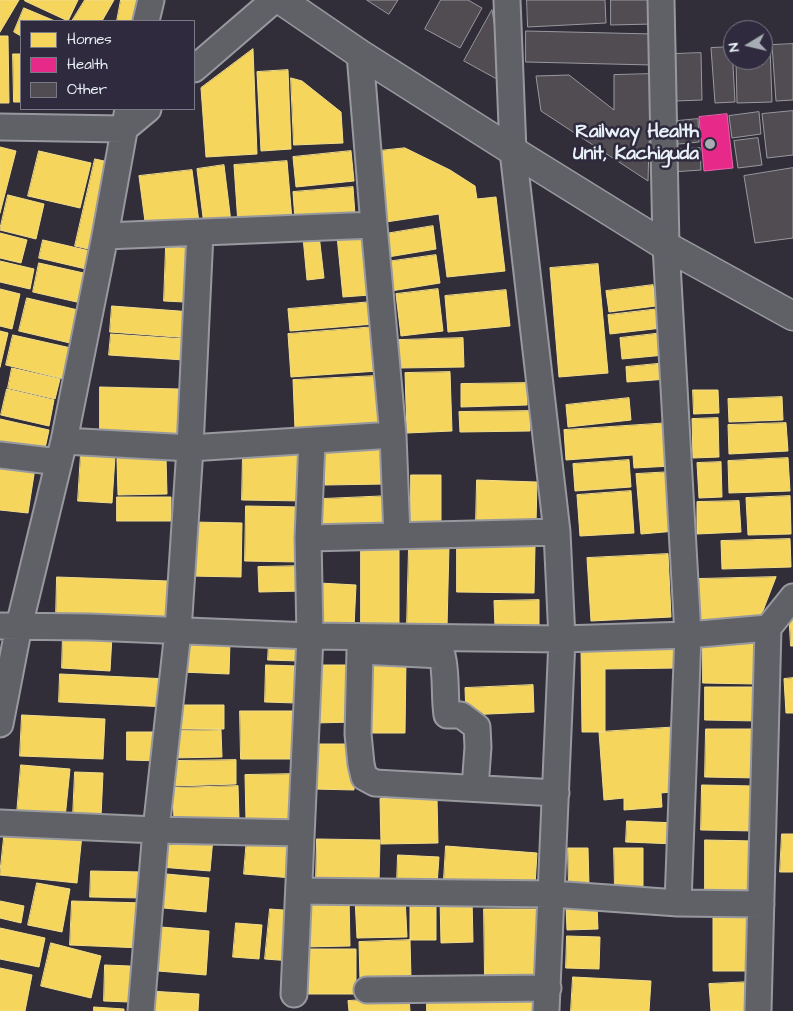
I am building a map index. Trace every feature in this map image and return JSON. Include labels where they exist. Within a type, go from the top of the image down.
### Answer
[{"type":"main road","points":[[281,0],[360,54],[513,152],[666,246],[793,316]]},
{"type":"street","points":[[146,20],[151,0]]},
{"type":"street","points":[[195,68],[274,0]]},
{"type":"street","points":[[367,990],[547,999],[562,639],[557,532],[513,152],[507,0]]},
{"type":"street","points":[[661,0],[666,246],[688,635],[678,903]]},
{"type":"street","points":[[360,54],[393,435],[397,536]]},
{"type":"street","points":[[0,127],[126,119],[146,110]]},
{"type":"street","points":[[0,724],[9,626],[61,452],[105,236],[126,119]]},
{"type":"street","points":[[105,236],[374,225]]},
{"type":"street","points":[[141,1011],[156,830],[178,631],[190,448],[200,233]]},
{"type":"street","points":[[0,455],[190,448],[393,435]]},
{"type":"street","points":[[294,994],[310,636],[308,538],[312,441]]},
{"type":"street","points":[[308,538],[557,532]]},
{"type":"street","points":[[758,1011],[768,628],[793,597]]},
{"type":"street","points":[[9,626],[90,627],[310,636],[379,649],[442,655],[447,715],[461,715],[477,727],[478,747],[475,788]]},
{"type":"street","points":[[556,792],[375,783],[364,777],[358,734],[360,651],[562,639],[688,635],[768,628]]},
{"type":"street","points":[[0,824],[301,833]]},
{"type":"street","points":[[299,891],[552,894],[678,903],[761,904]]},
{"type":"building: Homes","points":[[0,0],[19,0],[0,32]]},
{"type":"building: Homes","points":[[25,0],[78,0],[68,20]]},
{"type":"building: Homes","points":[[85,0],[114,0],[103,20],[73,20]]},
{"type":"building: Homes","points":[[121,0],[141,0],[137,20],[117,20]]},
{"type":"building: Homes","points":[[24,8],[53,20],[20,20],[20,35],[14,32]]},
{"type":"building: Homes","points":[[0,36],[8,36],[9,103],[0,103]]},
{"type":"building: Homes","points":[[253,49],[257,154],[206,157],[201,88]]},
{"type":"building: Homes","points":[[13,54],[20,54],[20,102],[14,102]]},
{"type":"building: Homes","points":[[288,70],[291,149],[261,151],[257,72]]},
{"type":"building: Homes","points":[[291,78],[302,81],[341,112],[343,143],[294,145]]},
{"type":"building: Homes","points":[[0,147],[16,151],[0,213]]},
{"type":"building: Homes","points":[[405,148],[450,170],[475,186],[477,199],[496,197],[505,271],[447,277],[439,214],[386,222],[379,151]]},
{"type":"building: Homes","points":[[39,151],[91,163],[80,208],[28,196]]},
{"type":"building: Homes","points":[[351,151],[354,181],[296,187],[293,157]]},
{"type":"building: Homes","points":[[95,159],[113,163],[93,250],[75,246]]},
{"type":"building: Homes","points":[[287,161],[292,220],[238,224],[234,165]]},
{"type":"building: Homes","points":[[224,165],[231,222],[204,225],[197,169]]},
{"type":"building: Homes","points":[[192,170],[199,222],[146,229],[139,176]]},
{"type":"building: Homes","points":[[353,187],[355,215],[295,220],[293,192]]},
{"type":"building: Homes","points":[[8,195],[44,204],[36,239],[0,230]]},
{"type":"building: Homes","points":[[433,226],[436,249],[388,257],[385,234]]},
{"type":"building: Homes","points":[[0,233],[27,240],[21,263],[0,258]]},
{"type":"building: Homes","points":[[363,233],[370,295],[343,297],[337,236]]},
{"type":"building: Homes","points":[[319,235],[324,278],[307,280],[303,237]]},
{"type":"building: Homes","points":[[43,240],[90,251],[86,269],[39,258]]},
{"type":"building: Homes","points":[[166,247],[187,248],[184,302],[164,301]]},
{"type":"building: Homes","points":[[436,255],[440,283],[391,291],[386,262]]},
{"type":"building: Homes","points":[[0,261],[34,269],[30,289],[0,282]]},
{"type":"building: Homes","points":[[39,263],[88,274],[81,303],[33,292]]},
{"type":"building: Homes","points":[[598,264],[608,373],[559,377],[550,268]]},
{"type":"building: Homes","points":[[653,285],[656,306],[609,312],[606,291]]},
{"type":"building: Homes","points":[[0,289],[20,294],[12,329],[0,326]]},
{"type":"building: Homes","points":[[438,289],[443,331],[401,336],[396,294]]},
{"type":"building: Homes","points":[[506,290],[510,326],[448,332],[445,296]]},
{"type":"building: Homes","points":[[27,298],[78,310],[70,343],[19,331]]},
{"type":"building: Homes","points":[[372,302],[374,324],[290,331],[288,309]]},
{"type":"building: Homes","points":[[112,306],[192,312],[190,338],[110,332]]},
{"type":"building: Homes","points":[[659,309],[662,328],[610,334],[608,315]]},
{"type":"building: Homes","points":[[375,327],[378,371],[291,377],[288,334]]},
{"type":"building: Homes","points":[[0,331],[8,333],[0,367]]},
{"type":"building: Homes","points":[[663,333],[665,355],[622,359],[620,338]]},
{"type":"building: Homes","points":[[111,334],[185,339],[184,360],[109,355]]},
{"type":"building: Homes","points":[[13,335],[71,348],[64,379],[6,365]]},
{"type":"building: Homes","points":[[463,338],[464,367],[400,368],[399,340]]},
{"type":"building: Homes","points":[[667,363],[668,379],[627,382],[626,367]]},
{"type":"building: Homes","points":[[12,368],[60,379],[55,399],[8,388]]},
{"type":"building: Homes","points":[[450,372],[452,431],[407,433],[405,373]]},
{"type":"building: Homes","points":[[376,376],[379,425],[295,429],[293,380]]},
{"type":"building: Homes","points":[[527,383],[527,405],[461,407],[461,384]]},
{"type":"building: Homes","points":[[100,387],[179,389],[179,436],[100,435]]},
{"type":"building: Homes","points":[[7,389],[54,400],[49,426],[1,415]]},
{"type":"building: Homes","points":[[693,390],[718,390],[719,413],[694,414]]},
{"type":"building: Homes","points":[[782,397],[783,420],[729,422],[728,399]]},
{"type":"building: Homes","points":[[629,398],[631,420],[568,427],[566,405]]},
{"type":"building: Homes","points":[[530,411],[530,431],[460,432],[459,412]]},
{"type":"building: Homes","points":[[718,418],[719,457],[693,458],[692,419]]},
{"type":"building: Homes","points":[[0,419],[49,430],[44,453],[0,443]]},
{"type":"building: Homes","points":[[670,423],[672,466],[634,468],[633,455],[566,460],[564,430]]},
{"type":"building: Homes","points":[[786,423],[788,451],[729,454],[728,425]]},
{"type":"building: Homes","points":[[385,445],[386,484],[325,485],[325,446]]},
{"type":"building: Homes","points":[[81,453],[115,456],[112,503],[78,501]]},
{"type":"building: Homes","points":[[243,453],[305,454],[304,501],[242,500]]},
{"type":"building: Homes","points":[[166,457],[167,494],[118,495],[117,459]]},
{"type":"building: Homes","points":[[788,458],[790,491],[729,493],[728,461]]},
{"type":"building: Homes","points":[[629,460],[631,487],[575,491],[573,464]]},
{"type":"building: Homes","points":[[721,462],[722,497],[699,498],[697,463]]},
{"type":"building: Homes","points":[[0,463],[35,468],[28,513],[0,510]]},
{"type":"building: Homes","points":[[672,472],[676,531],[641,534],[636,474]]},
{"type":"building: Homes","points":[[411,475],[441,475],[441,526],[411,526]]},
{"type":"building: Homes","points":[[477,480],[537,482],[536,524],[476,523]]},
{"type":"building: Homes","points":[[631,491],[634,533],[580,536],[577,495]]},
{"type":"building: Homes","points":[[390,496],[391,522],[323,525],[322,499]]},
{"type":"building: Homes","points":[[790,496],[791,534],[748,535],[746,498]]},
{"type":"building: Homes","points":[[117,497],[171,497],[171,521],[117,521]]},
{"type":"building: Homes","points":[[739,501],[741,532],[697,534],[697,502]]},
{"type":"building: Homes","points":[[246,506],[301,507],[299,562],[245,561]]},
{"type":"building: Homes","points":[[192,522],[242,523],[241,577],[190,576]]},
{"type":"building: Homes","points":[[790,539],[791,567],[722,569],[721,541]]},
{"type":"building: Homes","points":[[457,545],[535,546],[534,593],[457,592]]},
{"type":"building: Homes","points":[[409,546],[449,546],[447,627],[407,626]]},
{"type":"building: Homes","points":[[361,550],[399,550],[399,627],[361,627]]},
{"type":"building: Homes","points":[[668,554],[671,617],[591,621],[587,558]]},
{"type":"building: Homes","points":[[303,566],[303,591],[259,592],[258,567]]},
{"type":"building: Homes","points":[[57,577],[168,581],[167,623],[56,618]]},
{"type":"building: Homes","points":[[776,577],[759,621],[701,625],[697,579]]},
{"type":"building: Homes","points":[[319,583],[356,585],[354,627],[318,625]]},
{"type":"building: Homes","points":[[539,600],[539,627],[495,627],[494,601]]},
{"type":"building: Homes","points":[[789,611],[793,611],[793,646],[791,646]]},
{"type":"building: Homes","points":[[63,633],[112,636],[110,671],[62,668]]},
{"type":"building: Homes","points":[[182,639],[230,642],[229,674],[181,672]]},
{"type":"building: Homes","points":[[269,640],[299,641],[298,661],[268,660]]},
{"type":"building: Homes","points":[[703,641],[758,642],[757,684],[703,683]]},
{"type":"building: Homes","points":[[678,647],[678,668],[605,669],[605,732],[582,732],[581,648]]},
{"type":"building: Homes","points":[[361,659],[406,660],[405,733],[361,733]]},
{"type":"building: Homes","points":[[266,665],[298,666],[296,703],[265,702]]},
{"type":"building: Homes","points":[[316,665],[353,665],[354,722],[315,723]]},
{"type":"building: Homes","points":[[60,674],[169,679],[168,707],[59,702]]},
{"type":"building: Homes","points":[[793,678],[793,713],[786,713],[784,679]]},
{"type":"building: Homes","points":[[533,685],[534,712],[466,715],[465,688]]},
{"type":"building: Homes","points":[[705,687],[757,687],[757,721],[705,720]]},
{"type":"building: Homes","points":[[174,705],[224,705],[224,729],[174,729]]},
{"type":"building: Homes","points":[[240,711],[294,711],[294,759],[241,759]]},
{"type":"building: Homes","points":[[22,715],[105,719],[103,759],[20,756]]},
{"type":"building: Homes","points":[[680,727],[681,791],[661,793],[662,807],[624,810],[624,798],[604,800],[599,732]]},
{"type":"building: Homes","points":[[706,729],[758,729],[757,778],[705,777]]},
{"type":"building: Homes","points":[[221,730],[222,757],[173,758],[173,731]]},
{"type":"building: Homes","points":[[127,732],[161,732],[161,761],[127,760]]},
{"type":"building: Homes","points":[[313,744],[355,744],[354,790],[313,789]]},
{"type":"building: Homes","points":[[236,760],[236,784],[174,786],[173,761]]},
{"type":"building: Homes","points":[[21,765],[70,769],[65,818],[17,814]]},
{"type":"building: Homes","points":[[75,772],[103,773],[101,817],[73,817]]},
{"type":"building: Homes","points":[[295,774],[296,820],[246,820],[245,775]]},
{"type":"building: Homes","points":[[702,785],[755,786],[755,831],[701,830]]},
{"type":"building: Homes","points":[[238,786],[239,819],[174,821],[173,788]]},
{"type":"building: Homes","points":[[437,798],[438,843],[381,844],[380,799]]},
{"type":"building: Homes","points":[[627,821],[677,823],[676,844],[626,842]]},
{"type":"building: Homes","points":[[5,828],[82,835],[77,883],[0,875]]},
{"type":"building: Homes","points":[[163,834],[213,838],[210,871],[160,867]]},
{"type":"building: Homes","points":[[782,834],[793,834],[793,872],[780,872]]},
{"type":"building: Homes","points":[[247,837],[295,841],[292,878],[244,874]]},
{"type":"building: Homes","points":[[317,839],[380,840],[379,882],[316,880]]},
{"type":"building: Homes","points":[[705,840],[754,841],[754,891],[705,890]]},
{"type":"building: Homes","points":[[446,846],[537,853],[535,885],[444,879]]},
{"type":"building: Homes","points":[[568,848],[588,848],[589,886],[569,887]]},
{"type":"building: Homes","points":[[614,848],[643,848],[643,890],[615,890]]},
{"type":"building: Homes","points":[[398,855],[439,857],[437,885],[397,883]]},
{"type":"building: Homes","points":[[91,871],[143,872],[142,898],[90,897]]},
{"type":"building: Homes","points":[[156,873],[209,878],[206,912],[153,907]]},
{"type":"building: Homes","points":[[37,883],[70,889],[62,932],[28,925]]},
{"type":"building: Homes","points":[[349,896],[350,946],[302,947],[301,897]]},
{"type":"building: Homes","points":[[405,896],[407,937],[357,938],[355,898]]},
{"type":"building: Homes","points":[[436,898],[436,940],[410,940],[410,899]]},
{"type":"building: Homes","points":[[472,898],[473,942],[441,943],[440,899]]},
{"type":"building: Homes","points":[[0,901],[24,906],[21,923],[0,918]]},
{"type":"building: Homes","points":[[72,901],[144,903],[142,948],[70,945]]},
{"type":"building: Homes","points":[[597,905],[598,929],[567,930],[566,906]]},
{"type":"building: Homes","points":[[270,909],[296,911],[292,961],[265,959]]},
{"type":"building: Homes","points":[[484,909],[543,909],[544,978],[485,978]]},
{"type":"building: Homes","points":[[753,910],[753,971],[713,971],[713,911]]},
{"type":"building: Homes","points":[[236,923],[262,925],[259,959],[233,957]]},
{"type":"building: Homes","points":[[161,927],[209,931],[206,975],[158,971]]},
{"type":"building: Homes","points":[[0,928],[45,938],[39,967],[0,959]]},
{"type":"building: Homes","points":[[567,936],[600,937],[599,969],[566,968]]},
{"type":"building: Homes","points":[[410,940],[411,978],[360,980],[359,942]]},
{"type":"building: Homes","points":[[51,943],[101,956],[91,998],[41,986]]},
{"type":"building: Homes","points":[[300,949],[356,949],[356,994],[301,994]]},
{"type":"building: Homes","points":[[105,965],[130,966],[129,1002],[104,1001]]},
{"type":"building: Homes","points":[[0,968],[32,975],[25,1011],[0,1011]]},
{"type":"building: Homes","points":[[573,977],[651,981],[649,1011],[571,1011]]},
{"type":"building: Homes","points":[[751,982],[753,1011],[711,1011],[709,984]]},
{"type":"building: Homes","points":[[149,991],[199,994],[198,1011],[148,1011]]},
{"type":"building: Homes","points":[[427,994],[538,997],[538,1011],[427,1011]]},
{"type":"building: Homes","points":[[409,997],[410,1011],[349,1011],[348,1001]]},
{"type":"building: Homes","points":[[94,1007],[124,1009],[124,1011],[94,1011]]},
{"type":"building: Health","points":[[727,114],[733,168],[704,171],[699,117]]},
{"type":"building: Other","points":[[367,0],[398,0],[389,14]]},
{"type":"building: Other","points":[[441,0],[468,0],[482,8],[460,48],[425,29]]},
{"type":"building: Other","points":[[527,0],[605,0],[606,23],[528,27]]},
{"type":"building: Other","points":[[611,0],[653,0],[653,24],[611,25]]},
{"type":"building: Other","points":[[492,10],[504,83],[464,61]]},
{"type":"building: Other","points":[[526,31],[653,34],[652,65],[526,62]]},
{"type":"building: Other","points":[[793,44],[793,100],[776,101],[773,45]]},
{"type":"building: Other","points":[[723,47],[723,70],[733,70],[735,102],[715,103],[711,48]]},
{"type":"building: Other","points":[[701,53],[702,100],[675,101],[674,54]]},
{"type":"building: Other","points":[[736,70],[771,70],[772,102],[737,103]]},
{"type":"building: Other","points":[[651,74],[648,181],[541,111],[536,76],[569,75],[614,110],[614,75]]},
{"type":"building: Other","points":[[793,111],[793,155],[767,158],[762,114]]},
{"type":"building: Other","points":[[759,112],[761,134],[732,138],[729,116]]},
{"type":"building: Other","points":[[698,119],[699,142],[669,145],[667,122]]},
{"type":"building: Other","points":[[758,138],[762,165],[738,168],[734,141]]},
{"type":"building: Other","points":[[700,148],[701,170],[672,172],[670,150]]},
{"type":"building: Other","points":[[793,168],[793,238],[755,243],[744,176]]},
{"type":"place","name":"Railway Health Unit, Kachiguda","points":[[710,144]]}]
